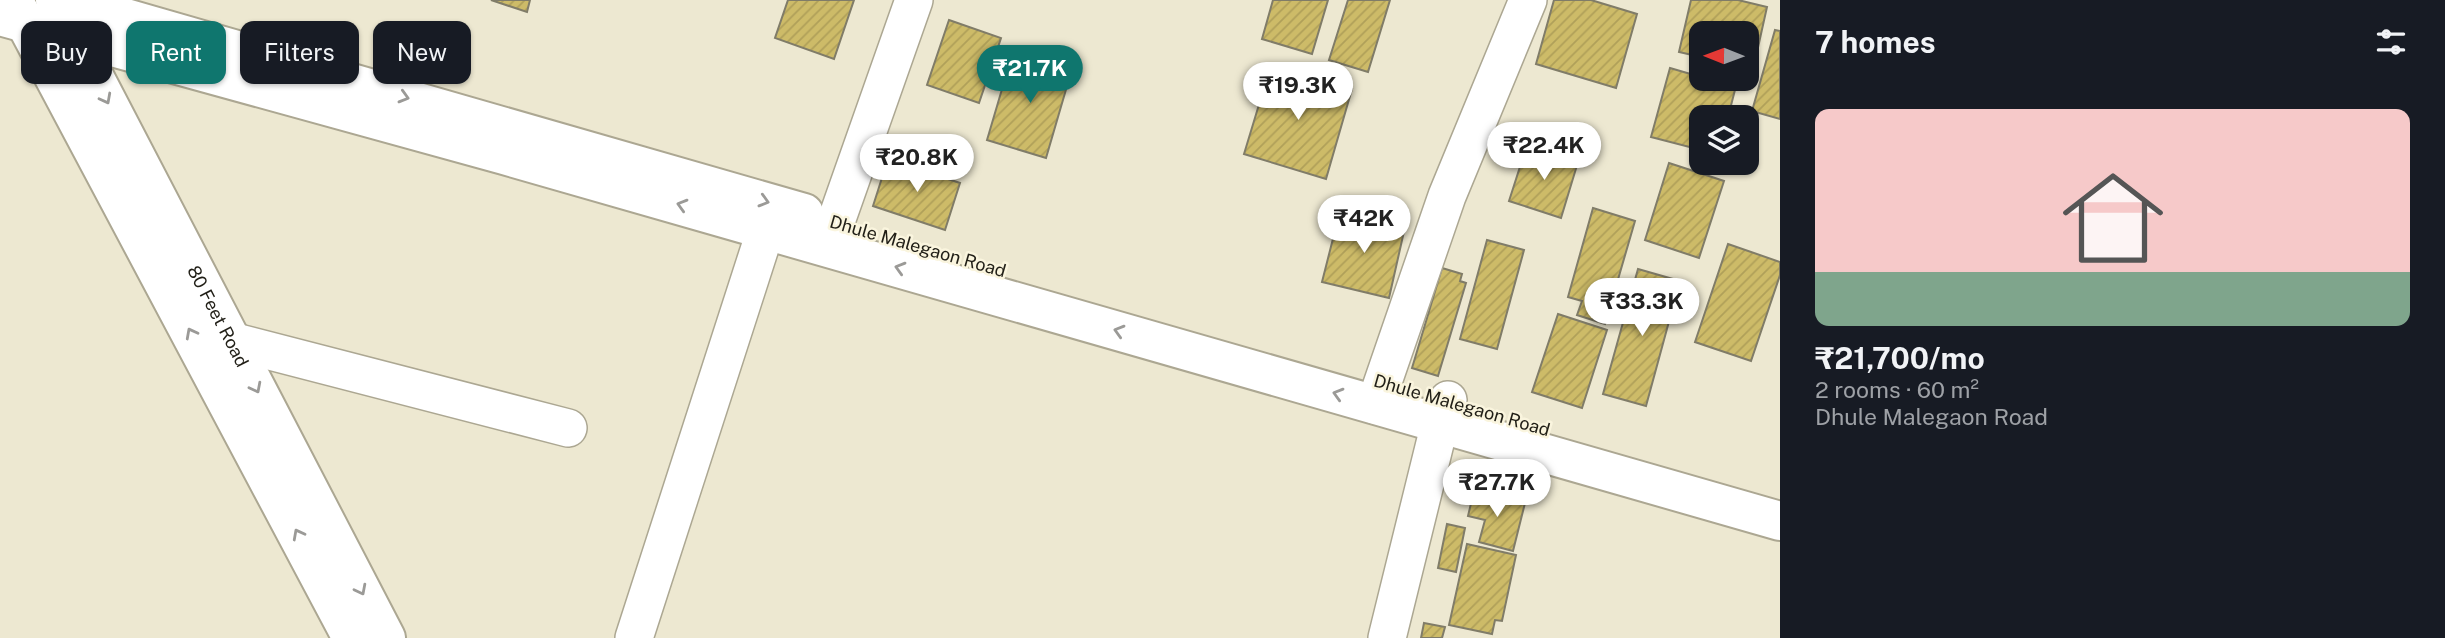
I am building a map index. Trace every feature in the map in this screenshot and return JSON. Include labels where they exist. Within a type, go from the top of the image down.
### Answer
[{"type":"main road","name":"Dhule Malegaon Road","points":[[49,10],[1444,412],[1780,496]]},
{"type":"main road","points":[[49,10],[766,229],[833,235]]},
{"type":"main road","name":"80 Feet Road","points":[[49,10],[231,341],[386,638]]},
{"type":"main road","name":"80 Feet Road","points":[[49,10],[352,638]]},
{"type":"main road","points":[[1444,412],[1780,522]]},
{"type":"street","points":[[833,235],[914,0]]},
{"type":"street","points":[[1379,393],[1447,196],[1528,0]]},
{"type":"street","points":[[634,638],[766,229]]},
{"type":"street","points":[[231,341],[568,428]]},
{"type":"street","points":[[1387,638],[1444,412]]},
{"type":"building","points":[[491,0],[530,0],[527,12]]},
{"type":"building","points":[[788,0],[854,0],[834,59],[775,38]]},
{"type":"building","points":[[1273,0],[1328,0],[1312,54],[1262,39]]},
{"type":"building","points":[[1348,0],[1390,0],[1368,72],[1329,60]]},
{"type":"building","points":[[1554,0],[1591,0],[1637,14],[1616,88],[1536,64]]},
{"type":"building","points":[[1691,0],[1738,0],[1767,7],[1759,43],[1759,21],[1689,21],[1689,54],[1679,52]]},
{"type":"building","points":[[949,20],[1001,38],[979,103],[927,85]]},
{"type":"building","points":[[1775,30],[1780,31],[1780,119],[1759,113],[1759,105],[1754,105]]},
{"type":"building","points":[[1013,52],[1072,69],[1046,158],[987,140]]},
{"type":"building","points":[[1271,65],[1352,89],[1326,179],[1244,154]]},
{"type":"building","points":[[1670,68],[1689,74],[1689,91],[1735,91],[1731,105],[1689,105],[1689,147],[1651,137]]},
{"type":"building","points":[[1527,145],[1578,162],[1561,218],[1509,201]]},
{"type":"building","points":[[888,159],[960,183],[945,230],[873,206]]},
{"type":"building","points":[[1669,163],[1689,170],[1689,175],[1706,175],[1724,181],[1699,258],[1645,240]]},
{"type":"building","points":[[1593,208],[1635,221],[1605,324],[1577,315],[1582,301],[1568,297]]},
{"type":"building","points":[[1340,211],[1405,227],[1389,298],[1322,282]]},
{"type":"building","points":[[1487,240],[1524,250],[1497,349],[1460,339]]},
{"type":"building","points":[[1728,244],[1780,262],[1780,275],[1751,361],[1695,342]]},
{"type":"building","points":[[1442,268],[1462,274],[1460,281],[1466,283],[1438,376],[1412,368]]},
{"type":"building","points":[[1638,269],[1680,281],[1646,406],[1603,394]]},
{"type":"building","points":[[1558,314],[1607,330],[1582,408],[1532,392]]},
{"type":"building","points":[[1474,491],[1525,503],[1513,551],[1479,542],[1485,520],[1468,516]]},
{"type":"building","points":[[1447,524],[1465,528],[1456,572],[1438,568]]},
{"type":"building","points":[[1467,544],[1516,555],[1502,621],[1495,620],[1492,634],[1449,625]]},
{"type":"building","points":[[1424,623],[1445,627],[1442,638],[1421,638]]}]
